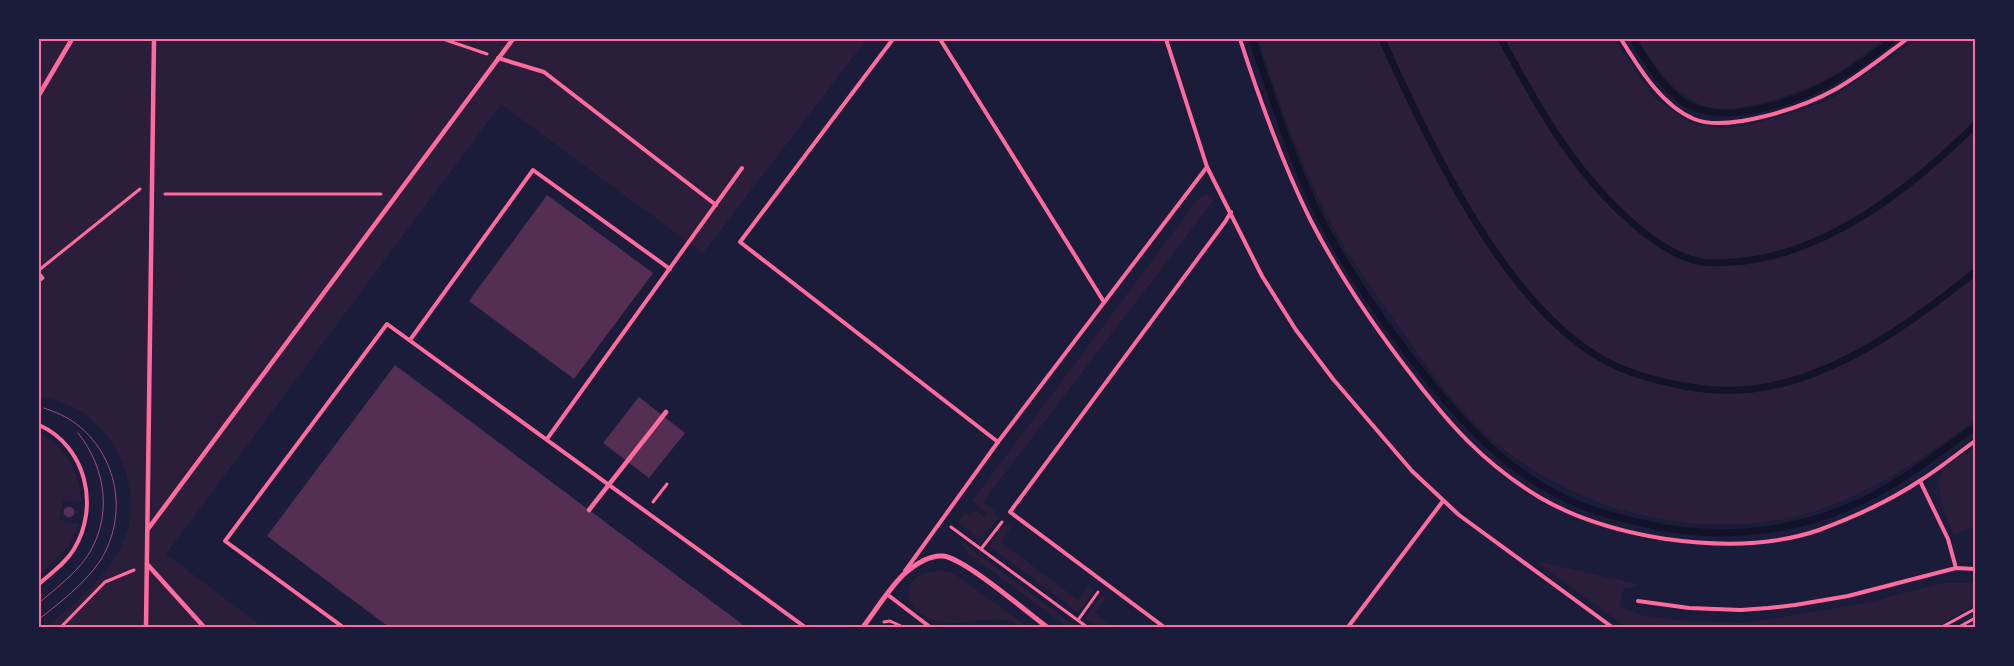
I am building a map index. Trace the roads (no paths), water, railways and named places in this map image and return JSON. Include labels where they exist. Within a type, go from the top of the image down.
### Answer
[{"type":"street","points":[[39,96],[72,39]]},
{"type":"street","points":[[146,627],[154,39]]},
{"type":"street","points":[[148,529],[513,39]]},
{"type":"street","points":[[589,510],[666,412]]},
{"type":"street","points":[[864,627],[901,577],[917,564],[932,557],[941,556],[951,557],[970,568],[1047,627]]},
{"type":"street","points":[[147,564],[204,627]]},
{"type":"lane","points":[[893,39],[740,242],[998,442]]},
{"type":"lane","points":[[940,39],[1104,302]]},
{"type":"lane","points":[[1166,39],[1207,167],[1262,276],[1296,330],[1333,379],[1412,471],[1443,501],[1612,627]]},
{"type":"lane","points":[[1240,39],[1284,162],[1312,222],[1346,281],[1386,342],[1459,434],[1492,465],[1524,487],[1574,514],[1593,522],[1634,534],[1679,540],[1747,544],[1818,530],[1890,498],[1920,481],[1975,441]]},
{"type":"lane","points":[[1621,39],[1644,74],[1666,100],[1695,119],[1718,123],[1762,117],[1818,98],[1853,78],[1907,39]]},
{"type":"lane","points":[[498,58],[544,72],[716,205]]},
{"type":"lane","points":[[901,577],[998,442],[1207,167]]},
{"type":"lane","points":[[547,439],[742,168]]},
{"type":"lane","points":[[410,340],[533,170],[670,269]]},
{"type":"lane","points":[[1164,627],[1010,512],[1231,212]]},
{"type":"lane","points":[[343,627],[225,541],[387,324],[805,627]]},
{"type":"lane","points":[[39,425],[60,439],[75,457],[84,476],[87,502],[85,524],[74,550],[39,584]]},
{"type":"lane","points":[[1920,481],[1948,539],[1956,568]]},
{"type":"lane","points":[[1348,627],[1443,501]]},
{"type":"lane","points":[[1638,601],[1689,608],[1741,610],[1795,605],[1848,596],[1956,568],[1975,569]]},
{"type":"lane","points":[[888,595],[930,627]]},
{"type":"waterway","points":[[1252,39],[1301,175],[1321,219],[1366,295],[1416,365],[1480,438],[1530,479],[1558,495],[1602,513],[1668,528],[1721,533],[1774,529],[1826,516],[1884,490],[1975,427]]},
{"type":"waterway","points":[[1382,39],[1400,80],[1446,170],[1472,217],[1502,261],[1533,301],[1568,335],[1604,360],[1623,369],[1663,382],[1708,389],[1744,390],[1780,384],[1833,366],[1858,353],[1907,323],[1975,272]]},
{"type":"waterway","points":[[1501,39],[1556,134],[1588,177],[1626,217],[1647,235],[1661,245],[1697,261],[1733,262],[1767,257],[1801,247],[1834,233],[1865,215],[1895,194],[1950,149],[1975,125]]},
{"type":"waterway","points":[[1632,39],[1655,74],[1677,97],[1685,103],[1702,110],[1721,113],[1763,108],[1804,95],[1845,74],[1894,39]]},
{"type":"tram line","points":[[39,619],[80,585],[100,561],[109,543],[114,525],[116,506],[115,487],[109,469],[101,452],[90,436],[64,416],[44,408]]},
{"type":"tram line","points":[[39,603],[64,582],[86,558],[95,543],[100,527],[103,511],[103,494],[100,478],[88,447],[78,433]]}]
